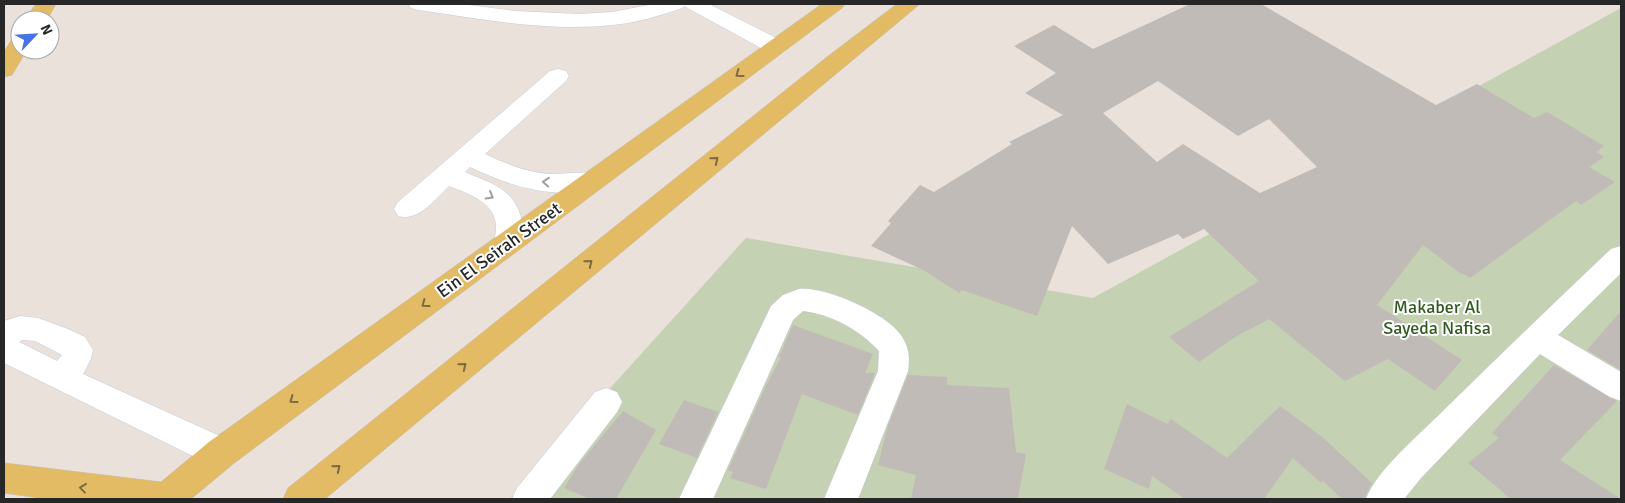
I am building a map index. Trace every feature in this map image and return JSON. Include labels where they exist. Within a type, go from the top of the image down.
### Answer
[{"type":"main road","name":"Ein El Seirah Street","points":[[166,499],[220,454],[835,4]]},
{"type":"main road","points":[[300,499],[835,62],[910,4]]},
{"type":"main road","points":[[4,478],[166,499]]},
{"type":"street","points":[[418,4],[512,17],[584,20],[634,16],[675,4]]},
{"type":"street","points":[[693,4],[776,47]]},
{"type":"street","points":[[407,209],[558,76]]},
{"type":"street","points":[[468,156],[516,177],[533,181],[572,183],[594,181]]},
{"type":"street","points":[[446,174],[492,196],[503,205],[509,215],[511,229],[507,244]]},
{"type":"street","points":[[1383,499],[1409,467],[1537,337],[1621,256]]},
{"type":"street","points":[[696,499],[781,314],[787,306],[802,300],[811,300],[859,318],[882,333],[894,351],[893,371],[841,499]]},
{"type":"street","points":[[4,338],[15,329],[31,326],[74,346],[78,350],[78,356],[75,362],[59,377]]},
{"type":"street","points":[[1537,337],[1621,388]]},
{"type":"street","points":[[4,350],[220,454]]},
{"type":"street","points":[[529,499],[606,402]]},
{"type":"green space","name":"Makaber Al Sayeda Nafisa","points":[[1621,8],[1621,499],[510,499],[746,238],[1093,298]]},
{"type":"building","points":[[1190,4],[1261,4],[1436,105],[1477,84],[1534,118],[1547,112],[1604,146],[1596,152],[1604,157],[1589,167],[1615,182],[1581,205],[1576,201],[1470,278],[1461,274],[1423,245],[1377,305],[1462,360],[1435,391],[1388,359],[1345,381],[1269,319],[1235,337],[1199,362],[1169,337],[1259,281],[1204,229],[1183,239],[1178,234],[1108,264],[1072,226],[1037,316],[962,290],[959,293],[925,271],[871,246],[891,223],[888,221],[920,185],[934,192],[1012,144],[1009,142],[1063,115],[1025,93],[1056,73],[1014,46],[1054,25],[1093,49]],"holes":[[[1158,81],[1238,136],[1269,119],[1317,167],[1260,193],[1183,144],[1157,162],[1103,113]]]},
{"type":"building","points":[[1621,311],[1621,370],[1587,350]]},
{"type":"building","points":[[793,325],[873,354],[865,373],[875,373],[858,415],[802,394],[766,489],[730,478],[733,472],[728,470],[781,357],[779,357]]},
{"type":"building","points":[[1554,365],[1617,401],[1560,460],[1621,499],[1511,499],[1468,463],[1499,438],[1492,433]]},
{"type":"building","points":[[908,375],[947,377],[947,385],[1009,388],[1016,452],[1026,454],[1018,499],[911,499],[916,475],[878,465],[888,426]]},
{"type":"building","points":[[684,400],[718,412],[697,458],[659,444]]},
{"type":"building","points":[[1127,404],[1167,424],[1171,419],[1227,458],[1280,406],[1321,436],[1372,483],[1364,499],[1342,499],[1323,481],[1321,483],[1293,458],[1264,499],[1185,499],[1152,476],[1149,489],[1104,469]]},
{"type":"building","points":[[623,411],[656,430],[616,499],[590,499],[564,488],[579,464]]}]
